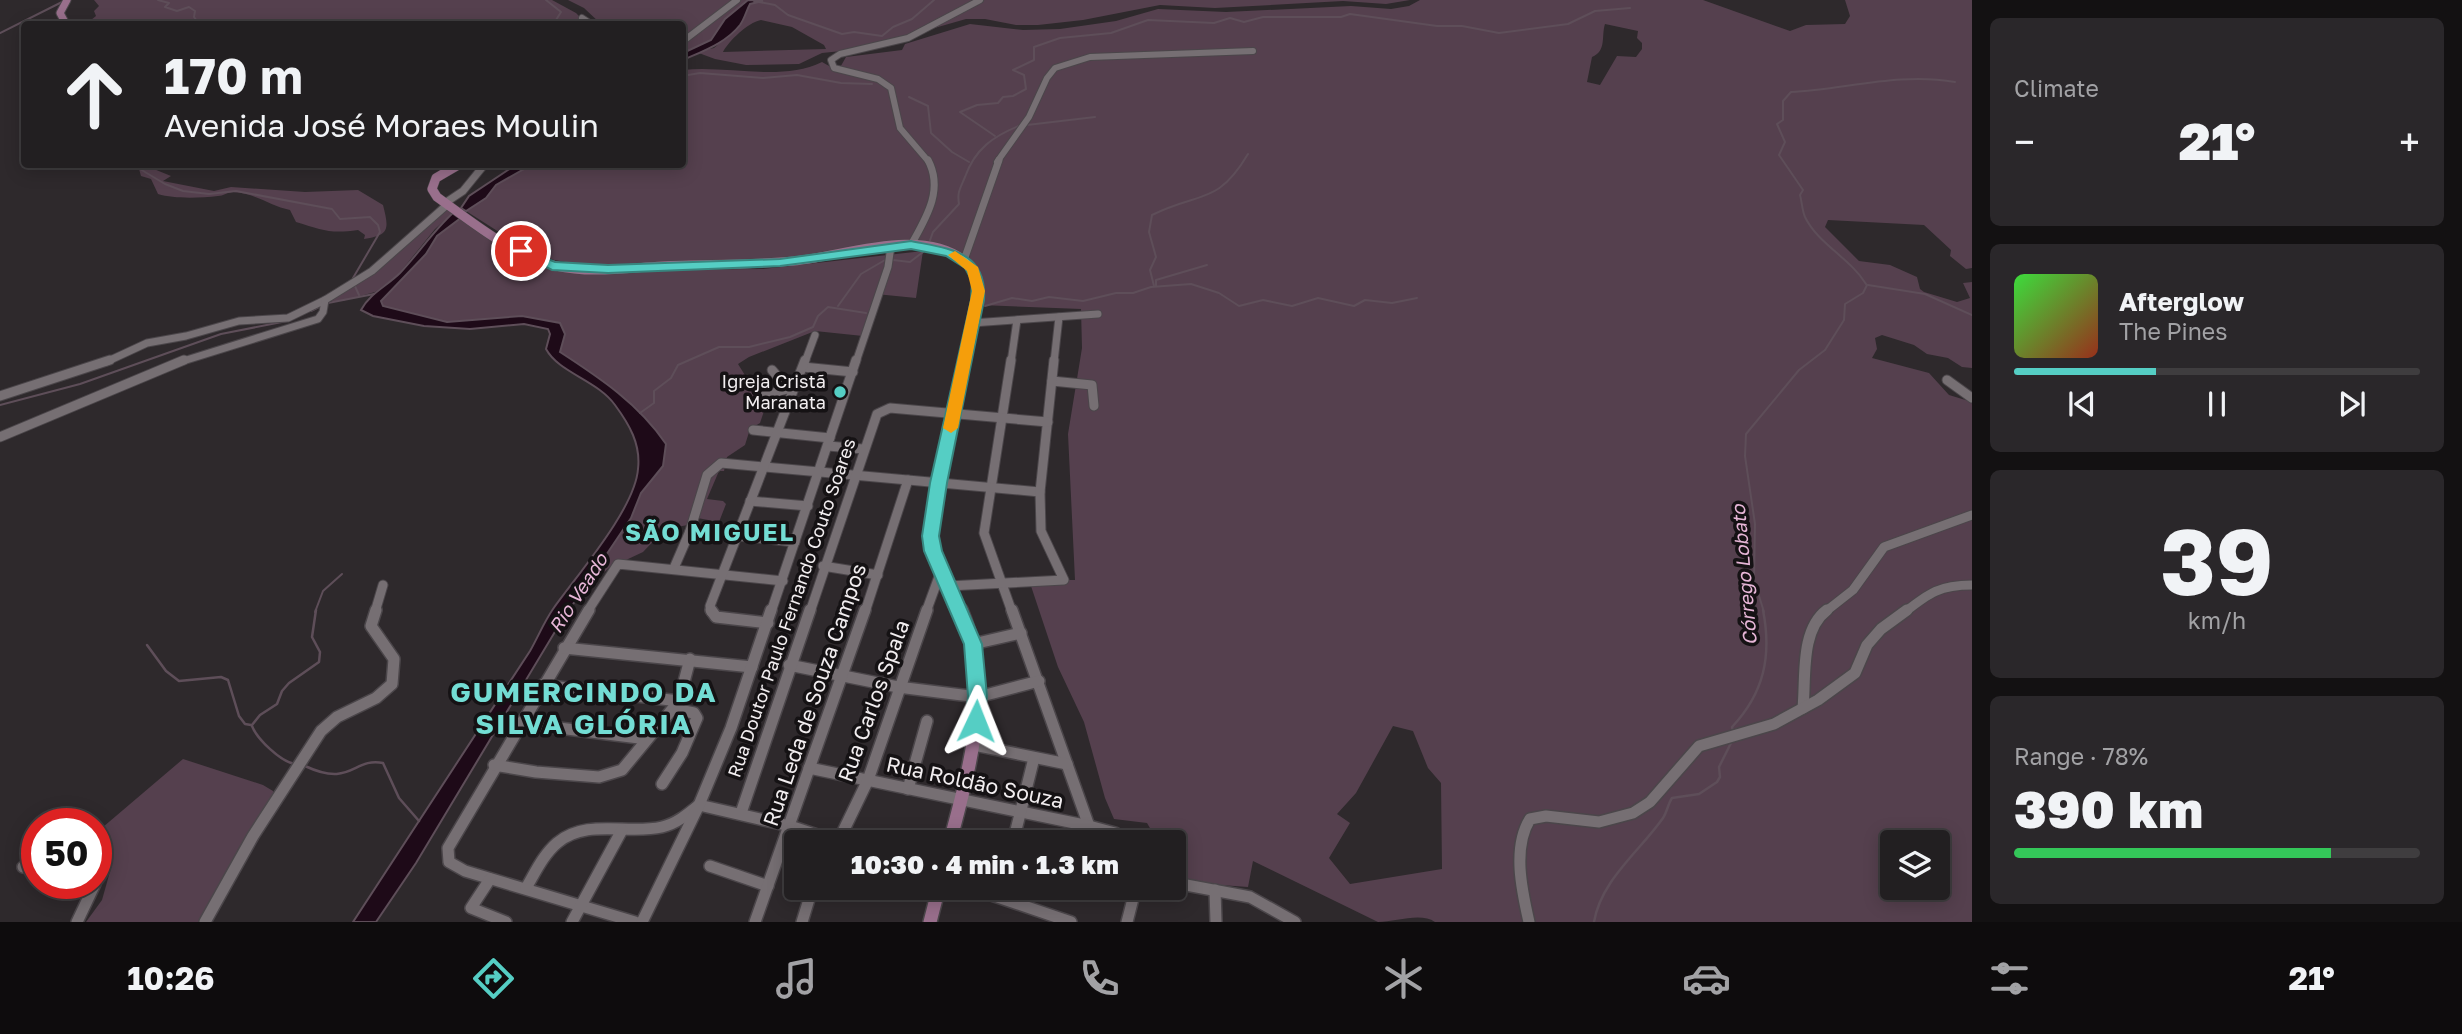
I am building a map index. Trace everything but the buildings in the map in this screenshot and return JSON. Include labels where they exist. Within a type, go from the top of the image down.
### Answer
[{"type":"main road","points":[[64,21],[60,13],[67,0]]},
{"type":"main road","points":[[452,168],[441,173],[433,184],[433,193],[538,261],[568,268],[780,262],[911,245],[942,251],[964,260],[974,270],[978,281],[972,323],[930,536],[941,571],[973,644],[978,696],[974,745],[953,830]]},
{"type":"main road","points":[[930,922],[936,900]]},
{"type":"street","points":[[686,39],[737,0]]},
{"type":"street","points":[[911,245],[936,199],[931,165],[921,149],[900,127],[896,98],[889,86],[878,79],[834,68],[831,60],[840,54],[908,38],[979,0]]},
{"type":"street","points":[[582,18],[586,21]]},
{"type":"street","points":[[964,260],[995,165],[1029,117],[1047,78],[1055,68],[1090,57],[1253,51]]},
{"type":"street","points":[[0,397],[101,364],[147,343],[190,335],[239,321],[288,318],[325,300],[372,271],[449,205],[482,168]]},
{"type":"street","points":[[642,922],[699,805],[732,728],[890,262],[891,246]]},
{"type":"street","points":[[0,437],[191,356],[312,321],[321,316],[325,300]]},
{"type":"street","points":[[972,323],[1098,314]]},
{"type":"street","points":[[948,586],[1064,580],[1042,537],[1040,492],[1059,317]]},
{"type":"street","points":[[1017,320],[984,533],[1040,681],[1089,826]]},
{"type":"street","points":[[768,623],[713,615],[710,606],[778,432],[791,388],[803,367],[815,335]]},
{"type":"street","points":[[803,367],[853,372]]},
{"type":"street","points":[[772,370],[791,388]]},
{"type":"street","points":[[1947,380],[1972,398]]},
{"type":"street","points":[[1052,381],[1092,385],[1094,406]]},
{"type":"street","points":[[759,397],[791,388]]},
{"type":"street","name":"Rua Doutor Paulo Fernando Couto Soares","points":[[741,813],[789,665],[877,414],[890,408],[954,414]]},
{"type":"street","points":[[954,414],[1048,422]]},
{"type":"street","points":[[753,430],[778,432],[863,449]]},
{"type":"street","points":[[674,568],[690,531],[707,475],[715,466],[728,462],[1040,492]]},
{"type":"street","name":"Rua Leda de Souza Campos","points":[[755,922],[843,678],[908,480]]},
{"type":"street","points":[[750,501],[808,506]]},
{"type":"street","points":[[1803,708],[1810,631],[1816,618],[1853,590],[1884,547],[1972,515]]},
{"type":"street","points":[[690,531],[795,542]]},
{"type":"street","points":[[635,922],[465,871],[449,862],[448,848],[519,723],[618,564],[783,581]]},
{"type":"street","points":[[823,566],[878,575]]},
{"type":"street","name":"Rua Carlos Spala","points":[[844,830],[868,780],[898,687],[941,571]]},
{"type":"street","points":[[205,922],[253,836],[321,731],[333,720],[381,694],[391,684],[394,659],[371,626],[383,585]]},
{"type":"street","points":[[1529,922],[1520,883],[1524,830],[1530,819],[1546,816],[1583,822],[1625,817],[1650,802],[1699,746],[1774,724],[1803,708],[1848,680],[1858,668],[1873,638],[1931,592],[1950,585],[1972,585]]},
{"type":"street","points":[[973,644],[1021,633]]},
{"type":"street","points":[[564,648],[752,667]]},
{"type":"street","points":[[494,765],[536,772],[607,776],[622,770],[676,705],[690,659]]},
{"type":"street","points":[[789,665],[843,678],[978,696],[1040,681]]},
{"type":"street","points":[[542,685],[676,705],[694,713],[697,718],[682,753],[662,784]]},
{"type":"street","points":[[908,789],[927,721]]},
{"type":"street","points":[[519,723],[646,739]]},
{"type":"street","points":[[974,745],[1067,764]]},
{"type":"street","points":[[1016,830],[1034,758]]},
{"type":"street","name":"Rua Roldão Souza","points":[[809,768],[1104,830]]},
{"type":"street","points":[[526,888],[548,854],[563,838],[583,832],[664,826],[678,821],[699,805],[741,813],[802,830]]},
{"type":"street","points":[[572,922],[622,830]]},
{"type":"street","points":[[710,866],[768,886]]},
{"type":"street","points":[[490,879],[471,908],[506,922]]},
{"type":"street","points":[[1186,885],[1259,901],[1295,922]]},
{"type":"street","points":[[1215,890],[1216,922]]},
{"type":"street","points":[[77,922],[88,899]]},
{"type":"street","points":[[802,922],[809,900]]},
{"type":"street","points":[[1019,900],[1071,922]]},
{"type":"street","points":[[1127,922],[1133,900]]},
{"type":"shaded area","points":[[94,0],[552,0],[576,13],[584,21],[86,21],[96,16],[94,11],[99,6]]},
{"type":"shaded area","points":[[568,0],[749,0],[732,13],[711,40],[686,52],[686,21],[598,21],[584,8]]},
{"type":"shaded area","points":[[763,0],[1410,0],[1386,4],[1343,1],[1215,8],[1160,5],[1083,20],[1038,25],[966,19],[861,49],[822,53],[799,64],[746,65],[696,52],[714,48],[736,29],[750,4]],"holes":[[[761,20],[792,27],[824,45],[826,49],[723,52],[739,33]]]},
{"type":"shaded area","points":[[1420,0],[1703,0],[1790,31],[1806,25],[1845,24],[1850,16],[1845,0],[1972,0],[1972,268],[1966,269],[1950,256],[1951,250],[1924,225],[1828,220],[1825,227],[1859,261],[1890,265],[1917,277],[1920,289],[1924,292],[1957,302],[1970,298],[1963,283],[1972,282],[1972,368],[1962,367],[1948,358],[1927,354],[1914,345],[1882,335],[1875,338],[1877,349],[1872,358],[1929,373],[1949,395],[1972,402],[1972,922],[1435,922],[1415,918],[1378,922],[1253,861],[1248,887],[1186,882],[1186,830],[1151,830],[1147,823],[1114,819],[1105,798],[1084,722],[1058,667],[1029,580],[1075,580],[1068,434],[1082,348],[1081,309],[980,305],[981,292],[961,257],[914,246],[702,265],[582,265],[538,257],[466,211],[486,198],[496,185],[526,168],[686,168],[686,70],[772,72],[806,68],[822,62],[838,71],[846,57],[902,50],[905,44],[970,24],[1023,30],[1060,29],[1116,21],[1158,9],[1226,12],[1351,6],[1391,9],[1409,6]],"holes":[[[1605,24],[1638,31],[1637,38],[1642,43],[1642,49],[1636,57],[1617,56],[1600,85],[1587,82],[1592,57],[1602,47]],[[1393,726],[1413,731],[1428,768],[1441,783],[1442,869],[1350,884],[1329,858],[1350,823],[1337,814],[1356,793]]]},
{"type":"shaded area","points":[[151,168],[171,176],[163,181],[214,191],[231,187],[305,192],[358,190],[383,205],[386,230],[364,239],[365,235],[358,230],[340,232],[320,229],[296,222],[290,210],[241,193],[195,198],[158,194],[151,179],[141,176],[139,169]]},
{"type":"shaded area","points":[[444,205],[454,212],[435,229],[397,276],[375,292],[342,301],[327,301],[374,268]]},
{"type":"shaded area","points":[[462,217],[529,260],[603,270],[763,269],[923,251],[916,298],[876,294],[863,336],[815,331],[749,357],[738,364],[756,393],[768,393],[769,396],[760,423],[750,429],[745,445],[727,457],[724,471],[719,471],[707,499],[723,501],[726,504],[719,522],[692,517],[688,525],[665,529],[643,552],[609,568],[583,591],[631,518],[640,493],[663,466],[666,444],[620,394],[560,352],[565,334],[522,316],[447,322],[383,306],[381,301],[426,254],[437,236]]},
{"type":"shaded area","points":[[183,759],[263,785],[273,791],[275,799],[238,849],[230,874],[207,922],[86,922],[102,899],[112,899],[112,819]]},
{"type":"water","points":[[748,0],[763,1],[750,4],[740,25],[728,37],[686,59],[686,52],[711,40],[725,19]]},
{"type":"water","points":[[511,168],[526,168],[496,185],[486,198],[466,211],[461,208],[469,196]]},
{"type":"water","name":"Rio Veado","points":[[454,212],[462,217],[437,236],[426,254],[381,301],[383,306],[447,322],[522,316],[560,323],[565,334],[560,352],[604,382],[644,416],[666,444],[663,466],[641,493],[631,518],[559,625],[416,863],[376,922],[353,922],[530,651],[553,609],[616,522],[627,503],[638,469],[636,443],[625,420],[607,396],[552,357],[546,349],[550,334],[548,329],[524,324],[470,329],[424,326],[373,316],[361,310],[374,294],[400,273]]},
{"type":"waterway","points":[[158,0],[169,3],[165,7],[177,11],[189,7],[195,11],[194,17],[197,21]]},
{"type":"waterway","points":[[546,0],[561,12],[554,21]]},
{"type":"waterway","points":[[754,1],[775,5],[788,15],[842,34],[854,32],[882,36],[893,27],[912,19],[934,0]]},
{"type":"waterway","points":[[24,21],[64,1]]},
{"type":"waterway","points":[[995,136],[960,112],[977,105],[998,103],[1003,97],[1013,96],[1026,89],[1024,75],[1013,70],[1034,60],[1034,47],[1060,38],[1111,33],[1148,20],[1214,23],[1230,18],[1244,22],[1263,17],[1341,17],[1350,14],[1437,26],[1462,26],[1499,33],[1568,24],[1595,11],[1630,8]]},
{"type":"waterway","points":[[0,33],[21,22]]},
{"type":"waterway","points":[[686,75],[700,73],[763,78],[797,75],[841,83],[872,84]]},
{"type":"waterway","points":[[1866,284],[1852,266],[1818,235],[1805,217],[1800,195],[1803,190],[1779,155],[1785,142],[1777,124],[1783,120],[1783,101],[1791,92],[1873,82],[1914,79],[1955,82]]},
{"type":"waterway","points":[[909,97],[928,106],[931,133],[952,152],[969,162]]},
{"type":"waterway","points":[[1027,125],[1095,117]]},
{"type":"waterway","points":[[929,243],[933,232],[959,204],[960,188],[980,151],[994,139],[1021,125]]},
{"type":"waterway","points":[[1154,286],[1150,270],[1156,257],[1149,232],[1152,215],[1217,190],[1237,171],[1248,154]]},
{"type":"waterway","points":[[138,168],[183,191],[209,194],[236,191],[332,209],[340,219],[370,217],[378,225],[380,232],[353,278]]},
{"type":"waterway","points":[[893,260],[910,262],[923,252]]},
{"type":"waterway","points":[[838,306],[861,274],[885,260]]},
{"type":"waterway","points":[[1156,286],[1156,280],[1207,265]]},
{"type":"waterway","points":[[354,284],[359,295]]},
{"type":"waterway","points":[[985,306],[1012,298],[1032,301],[1049,297],[1083,301],[1116,293],[1133,293],[1151,287],[1191,284],[1219,293],[1239,306],[1263,300],[1292,306],[1318,298],[1354,306],[1365,300],[1392,303],[1417,298]]},
{"type":"waterway","name":"Córrego Lobato","points":[[1764,612],[1754,580],[1755,524],[1745,456],[1746,434],[1799,370],[1825,350],[1844,320],[1845,304],[1863,293],[1867,285]]},
{"type":"waterway","points":[[1868,285],[1925,294],[1972,315]]},
{"type":"waterway","points":[[328,303],[374,294]]},
{"type":"waterway","points":[[311,311],[319,307]]},
{"type":"waterway","points":[[640,413],[654,403],[654,391],[671,378],[678,365],[719,347],[749,347],[790,337],[813,327],[818,316],[828,307],[866,313]]},
{"type":"waterway","points":[[0,405],[80,384],[221,334],[287,321]]},
{"type":"waterway","points":[[315,612],[323,591],[342,574]]},
{"type":"waterway","points":[[252,725],[260,715],[277,704],[282,691],[289,683],[319,662],[320,652],[312,637],[316,610]]},
{"type":"waterway","name":"Córrego Lobato","points":[[1733,731],[1732,727],[1752,701],[1763,673],[1766,658],[1763,610]]},
{"type":"waterway","points":[[147,645],[166,671],[179,681],[221,677],[228,680],[239,716],[245,724],[251,725]]},
{"type":"waterway","points":[[252,726],[270,749],[295,764]]},
{"type":"waterway","name":"Córrego Lobato","points":[[1594,922],[1598,907],[1613,879],[1663,818],[1672,798],[1699,794],[1717,782],[1720,777],[1719,767],[1731,743]]},
{"type":"waterway","points":[[305,766],[333,774],[373,762],[383,763],[399,798],[419,821]]},
{"type":"slow traffic","points":[[951,428],[979,291],[974,270],[955,255]]},
{"type":"place","name":"Igreja Cristã Maranata","points":[[840,392]]},
{"type":"district","name":"SÃO MIGUEL","points":[[710,533]]},
{"type":"district","name":"GUMERCINDO DA SILVA GLÓRIA","points":[[584,708]]},
{"type":"route","points":[[521,251],[552,266],[608,269],[780,262],[911,245],[950,253],[970,265],[978,281],[979,291],[930,536],[933,551],[973,644],[978,696],[976,721]]}]
